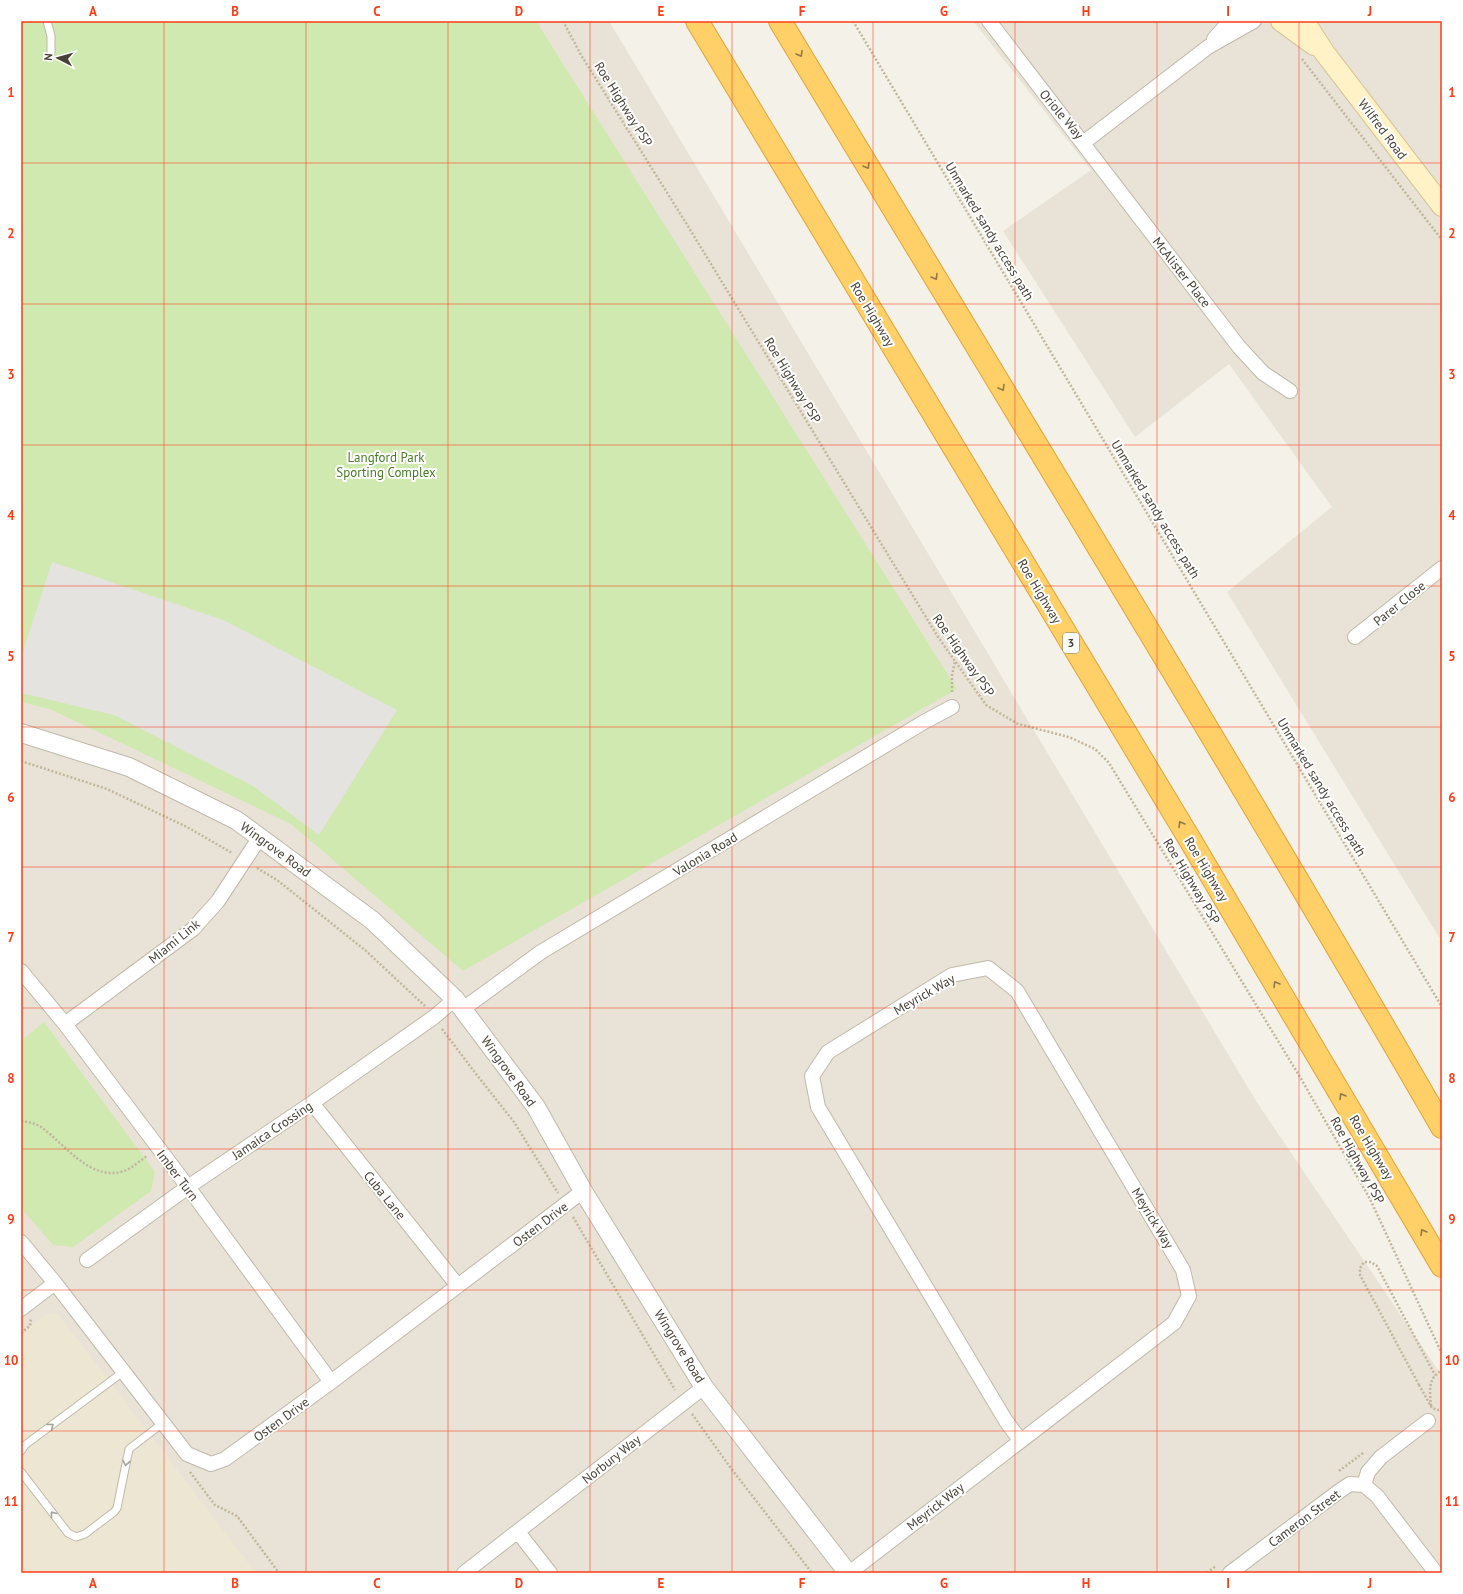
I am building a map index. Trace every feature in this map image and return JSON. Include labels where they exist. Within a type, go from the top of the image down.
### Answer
[{"type":"highway","name":"Roe Highway","points":[[697,21],[1192,843],[1442,1266]]},
{"type":"highway","points":[[780,21],[1243,787],[1353,972],[1442,1127]]},
{"type":"main road","name":"Wilfred Road","points":[[1281,21],[1324,52]]},
{"type":"main road","name":"Wilfred Road","points":[[1304,21],[1324,52],[1442,206]]},
{"type":"street","name":"Oriole Way","points":[[989,21],[1083,143],[1208,47],[1254,21]]},
{"type":"street","name":"Oriole Way","points":[[1208,47],[1230,21]]},
{"type":"street","name":"McAlister Place","points":[[1083,143],[1240,347],[1263,372],[1290,391]]},
{"type":"street","name":"Parer Close","points":[[1355,638],[1442,568]]},
{"type":"street","name":"Valonia Road","points":[[459,1004],[541,952],[952,707]]},
{"type":"street","name":"Wingrove Road","points":[[21,733],[129,767],[236,820],[372,920],[459,1004],[536,1107],[583,1191],[704,1387],[848,1573]]},
{"type":"street","name":"Miami Link","points":[[65,1024],[193,929],[218,901],[260,837]]},
{"type":"street","name":"Meyrick Way","points":[[848,1573],[1174,1323],[1189,1296],[1183,1270],[1017,991],[988,968],[952,975],[828,1052],[812,1076],[818,1107],[1006,1420],[1020,1440]]},
{"type":"street","name":"Imber Turn","points":[[21,971],[65,1024],[188,1187],[331,1382]]},
{"type":"street","name":"Jamaica Crossing","points":[[87,1260],[188,1187],[312,1103],[434,1017],[459,1004]]},
{"type":"street","name":"Cuba Lane","points":[[312,1103],[458,1286]]},
{"type":"street","name":"Osten Drive","points":[[21,1242],[55,1283],[187,1454],[211,1464],[225,1459],[331,1382],[583,1191]]},
{"type":"street","points":[[21,1310],[55,1283]]},
{"type":"street","name":"Norbury Way","points":[[464,1573],[704,1387]]},
{"type":"street","points":[[1428,1421],[1381,1457],[1368,1472],[1364,1485],[1376,1496],[1436,1573]]},
{"type":"street","name":"Cameron Street","points":[[1230,1573],[1350,1484],[1364,1485]]},
{"type":"street","points":[[518,1532],[550,1573]]},
{"type":"lane","points":[[47,21],[51,36],[51,52]]},
{"type":"lane","points":[[21,1451],[25,1445],[123,1372]]},
{"type":"lane","points":[[21,1472],[68,1533],[76,1537],[85,1534],[114,1512],[117,1508],[129,1449],[163,1423]]},
{"type":"path","name":"Roe Highway PSP","points":[[563,21],[581,55],[686,222],[938,637],[986,705],[1018,724],[1069,737],[1095,749],[1109,763],[1300,1077],[1370,1200],[1442,1354]]},
{"type":"path","name":"Unmarked sandy access path","points":[[853,21],[1442,1007]]},
{"type":"path","points":[[1297,53],[1442,240]]},
{"type":"path","points":[[952,707],[952,675],[955,662]]},
{"type":"path","points":[[21,761],[107,790],[187,827],[245,860],[277,880],[365,950],[427,1008],[514,1122],[565,1204],[671,1385],[730,1467],[812,1573]]},
{"type":"path","points":[[21,1121],[40,1126],[79,1161],[113,1174],[126,1170],[158,1148]]},
{"type":"path","points":[[1435,1375],[1377,1266],[1371,1262],[1364,1262],[1360,1268],[1360,1275],[1432,1408],[1438,1410],[1442,1409]]},
{"type":"path","points":[[1428,1421],[1432,1414],[1430,1383],[1435,1375],[1442,1370]]},
{"type":"shaded area","points":[[21,21],[609,21],[1256,1101],[1442,1376],[1442,1573],[21,1573]]},
{"type":"shaded area","points":[[973,21],[1442,21],[1442,942],[1227,592],[1332,507],[1229,364],[1135,437],[1003,231],[1091,170]]},
{"type":"shaded area","points":[[52,562],[223,620],[397,710],[319,835],[253,786],[114,715],[21,693],[21,658]]},
{"type":"shaded area","points":[[47,1313],[58,1314],[256,1573],[21,1573],[21,1333]]},
{"type":"green space","name":"Langford Park Sporting Complex","points":[[21,21],[536,21],[957,689],[463,971],[291,824],[50,709],[21,702]]},
{"type":"green space","points":[[44,1022],[155,1172],[151,1191],[73,1247],[53,1245],[21,1208],[21,1041]]}]
